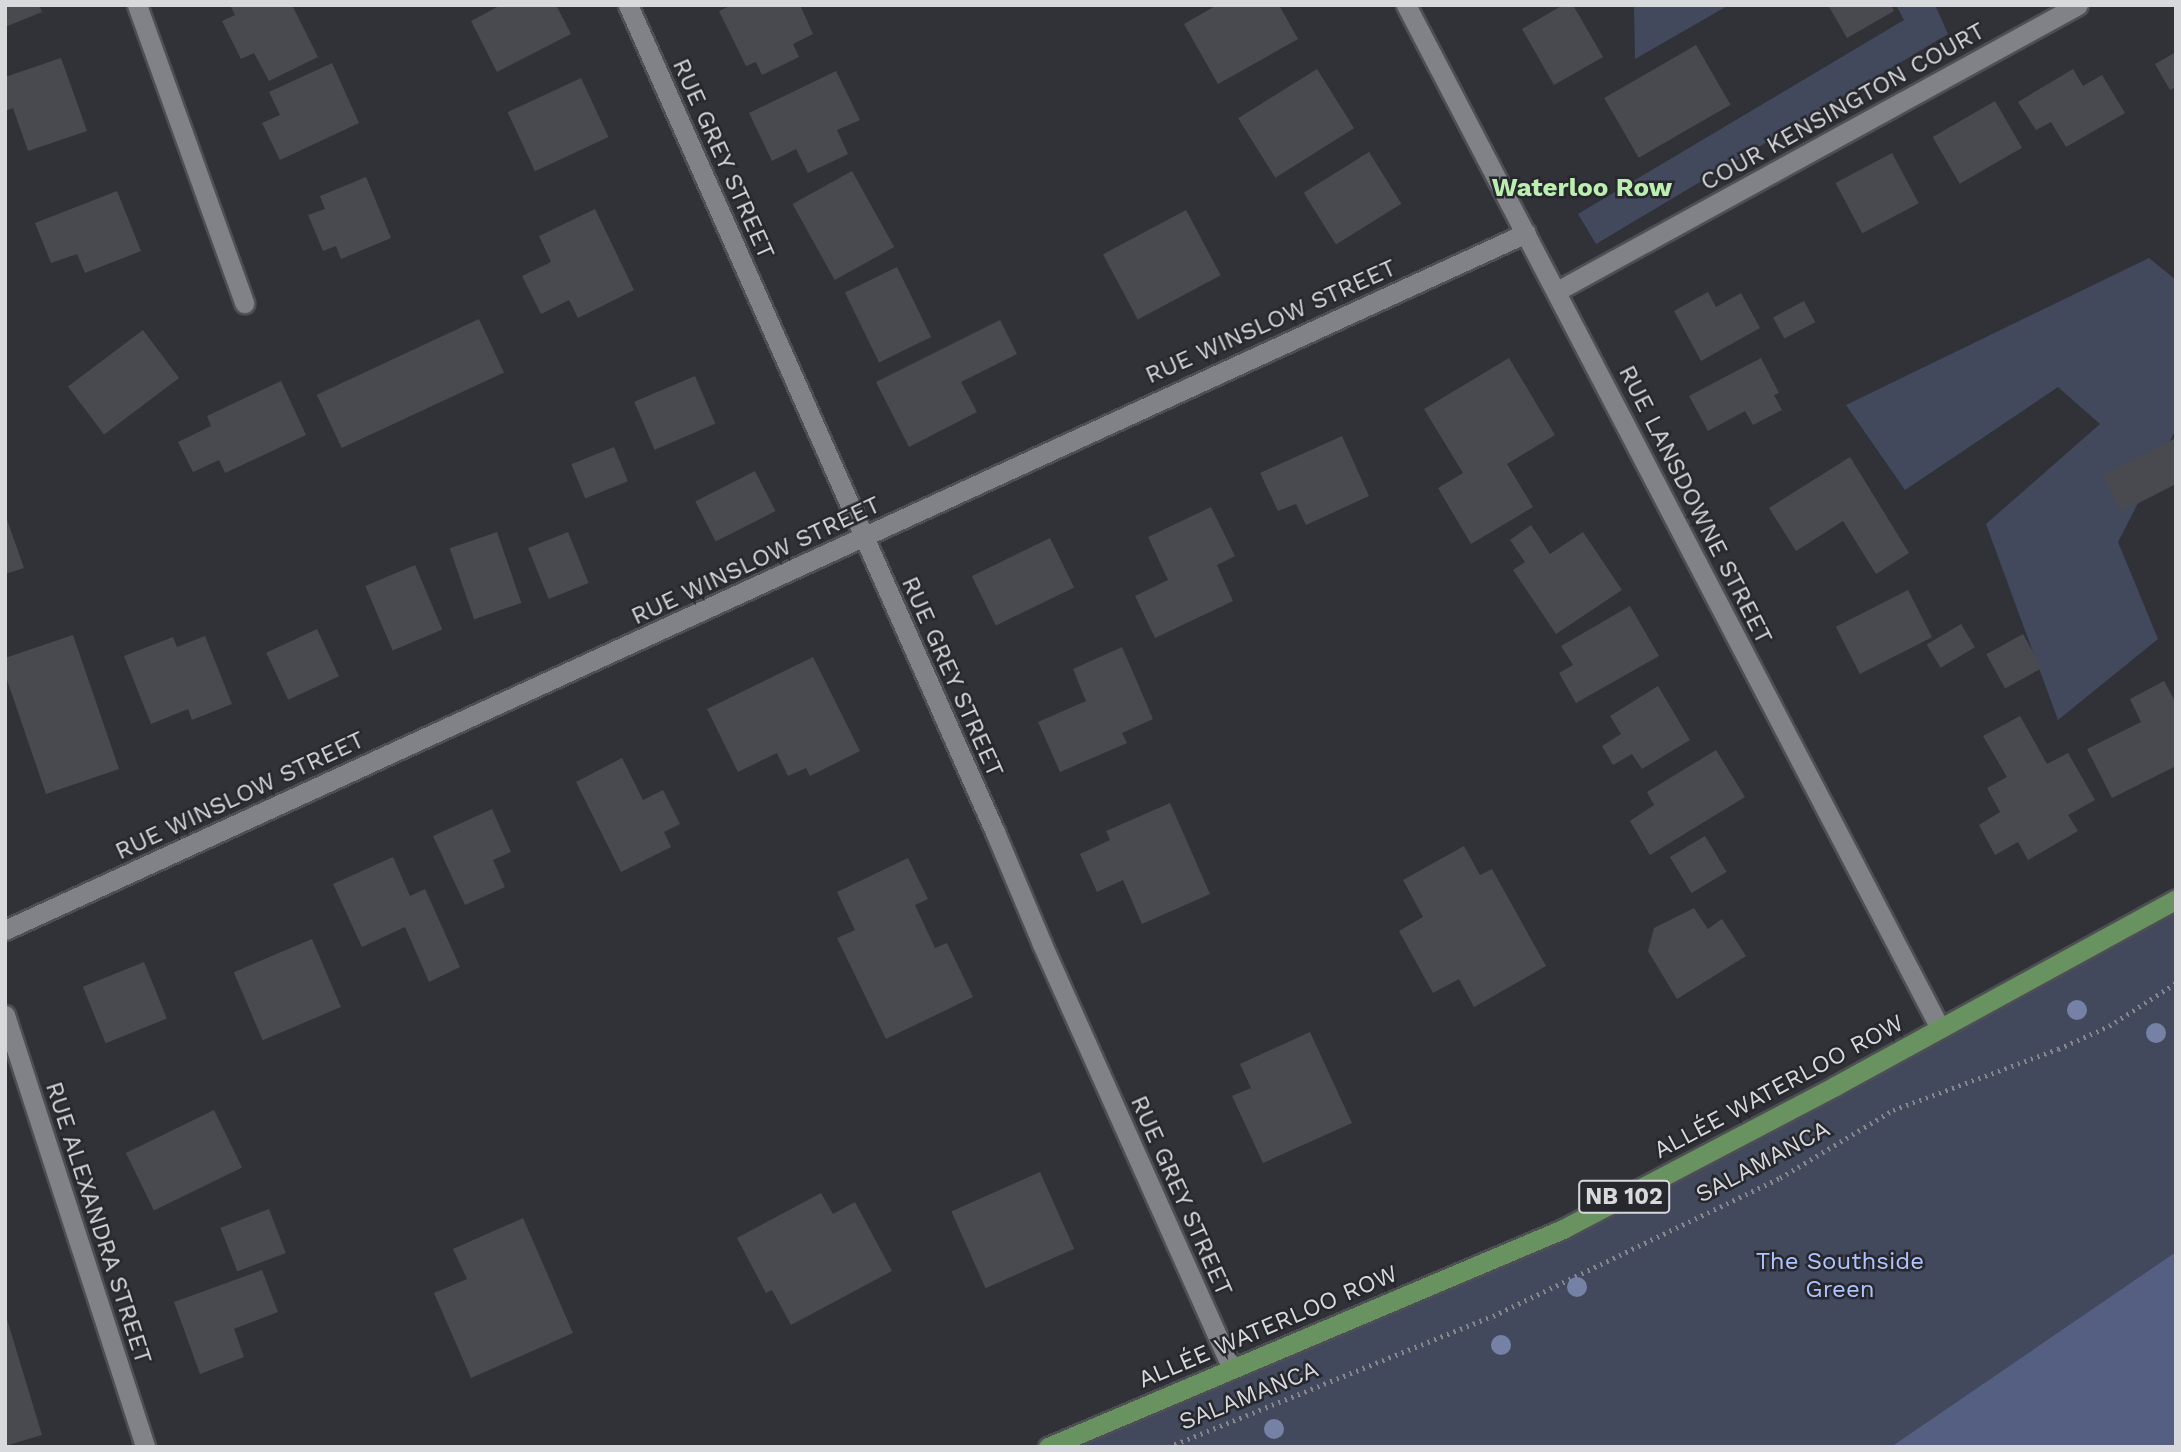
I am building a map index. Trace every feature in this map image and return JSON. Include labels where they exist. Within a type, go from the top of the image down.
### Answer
[{"type":"main road","name":"ALLÉE WATERLOO ROW","points":[[1048,1447],[1563,1229],[2176,899]]},
{"type":"street","points":[[137,5],[244,303]]},
{"type":"street","name":"RUE GREY STREET","points":[[628,5],[1232,1368]]},
{"type":"street","name":"RUE LANSDOWNE STREET","points":[[1406,5],[1940,1028]]},
{"type":"street","name":"COUR KENSINGTON COURT","points":[[1557,291],[2078,5]]},
{"type":"street","name":"RUE WINSLOW STREET","points":[[5,930],[864,539],[1148,405],[1526,233]]},
{"type":"street","name":"RUE ALEXANDRA STREET","points":[[5,1015],[145,1447]]},
{"type":"path","name":"SALAMANCA","points":[[1168,1447],[1493,1316],[1780,1178],[1893,1110],[2058,1049],[2109,1026],[2176,983]]},
{"type":"green space","points":[[1634,5],[1729,5],[1635,59]]},
{"type":"green space","points":[[1896,5],[1935,5],[1948,34],[1596,244],[1578,214],[1904,20]]},
{"type":"green space","points":[[2149,258],[2176,280],[2176,429],[2118,542],[2158,639],[2058,720],[1986,524],[2100,424],[2058,387],[1905,490],[1846,405]]},
{"type":"green space","name":"The Southside Green","points":[[2176,899],[2176,1447],[1048,1447],[1564,1229]]},
{"type":"shaded area","points":[[2176,1252],[2176,1447],[1891,1447]]},
{"type":"building","points":[[5,5],[39,5],[42,12],[5,27]]},
{"type":"building","points":[[230,5],[292,5],[318,57],[269,81],[254,53],[241,59],[222,21],[235,15]]},
{"type":"building","points":[[501,5],[556,5],[571,34],[497,72],[471,21]]},
{"type":"building","points":[[732,5],[800,5],[813,34],[793,44],[799,57],[762,75],[756,62],[746,66],[719,11]]},
{"type":"building","points":[[1217,5],[1279,5],[1298,39],[1218,84],[1184,24]]},
{"type":"building","points":[[1563,5],[1573,5],[1603,57],[1554,85],[1522,29]]},
{"type":"building","points":[[1828,5],[1891,5],[1894,11],[1847,38]]},
{"type":"building","points":[[1696,45],[1730,105],[1639,158],[1604,98]]},
{"type":"building","points":[[2176,52],[2176,87],[2170,90],[2155,64]]},
{"type":"building","points":[[61,58],[87,131],[28,151],[13,108],[5,111],[5,77]]},
{"type":"building","points":[[332,63],[359,123],[280,160],[262,123],[280,115],[269,92]]},
{"type":"building","points":[[1317,69],[1354,128],[1275,178],[1238,118]]},
{"type":"building","points":[[2073,69],[2083,86],[2102,75],[2125,113],[2066,147],[2051,122],[2036,130],[2018,102]]},
{"type":"building","points":[[836,71],[860,120],[837,130],[848,154],[808,173],[796,149],[772,161],[749,113]]},
{"type":"building","points":[[581,78],[608,137],[535,171],[508,112]]},
{"type":"building","points":[[1995,101],[2022,148],[1960,184],[1933,137]]},
{"type":"building","points":[[1369,152],[1401,204],[1336,245],[1304,193]]},
{"type":"building","points":[[1892,153],[1919,203],[1862,233],[1835,183]]},
{"type":"building","points":[[852,171],[894,247],[835,280],[793,204]]},
{"type":"building","points":[[366,177],[391,238],[341,259],[336,246],[323,251],[308,215],[325,209],[320,196]]},
{"type":"building","points":[[117,191],[141,251],[85,273],[77,254],[51,263],[35,223]]},
{"type":"building","points":[[595,209],[634,290],[578,318],[569,300],[541,314],[522,276],[551,262],[539,236]]},
{"type":"building","points":[[1186,210],[1221,275],[1138,319],[1103,254]]},
{"type":"building","points":[[897,267],[931,337],[879,363],[845,292]]},
{"type":"building","points":[[1708,292],[1716,307],[1741,293],[1760,328],[1701,361],[1674,311]]},
{"type":"building","points":[[1804,301],[1815,322],[1784,339],[1773,317]]},
{"type":"building","points":[[479,319],[504,372],[342,448],[317,395]]},
{"type":"building","points":[[1000,320],[1017,354],[961,382],[977,412],[909,447],[876,382]]},
{"type":"building","points":[[143,330],[179,378],[104,434],[68,387]]},
{"type":"building","points":[[1509,358],[1555,435],[1507,464],[1533,507],[1471,544],[1438,488],[1463,473],[1424,409]]},
{"type":"building","points":[[1761,358],[1779,393],[1774,395],[1782,410],[1753,425],[1745,411],[1708,431],[1689,396]]},
{"type":"building","points":[[695,376],[715,424],[655,450],[634,402]]},
{"type":"building","points":[[281,381],[306,435],[225,473],[219,460],[193,472],[178,442],[211,426],[207,416]]},
{"type":"building","points":[[1342,436],[1369,496],[1306,525],[1296,504],[1278,511],[1260,473]]},
{"type":"building","points":[[2176,438],[2176,484],[2121,512],[2102,475]]},
{"type":"building","points":[[614,447],[628,481],[585,499],[571,464]]},
{"type":"building","points":[[1850,457],[1909,553],[1876,574],[1843,521],[1796,551],[1769,508]]},
{"type":"building","points":[[755,471],[775,511],[716,542],[695,501]]},
{"type":"building","points":[[1211,507],[1235,556],[1217,565],[1233,601],[1155,638],[1135,596],[1168,580],[1148,537]]},
{"type":"building","points":[[5,514],[24,568],[5,574]]},
{"type":"building","points":[[1531,525],[1550,554],[1583,532],[1622,590],[1556,634],[1513,570],[1525,562],[1510,540]]},
{"type":"building","points":[[497,532],[521,603],[474,619],[450,548]]},
{"type":"building","points":[[568,532],[589,583],[549,599],[528,548]]},
{"type":"building","points":[[1050,538],[1074,587],[996,626],[972,576]]},
{"type":"building","points":[[415,565],[442,629],[393,651],[365,586]]},
{"type":"building","points":[[1908,590],[1932,637],[1860,674],[1836,627]]},
{"type":"building","points":[[1630,606],[1659,656],[1576,703],[1559,673],[1573,665],[1561,646]]},
{"type":"building","points":[[1961,624],[1975,647],[1941,668],[1927,645]]},
{"type":"building","points":[[317,629],[339,676],[288,700],[266,653]]},
{"type":"building","points":[[2023,634],[2042,668],[2005,688],[1986,654]]},
{"type":"building","points":[[73,635],[119,769],[46,794],[5,674],[5,658]]},
{"type":"building","points":[[205,636],[232,704],[192,720],[188,709],[151,724],[124,656],[173,637],[177,647]]},
{"type":"building","points":[[1122,647],[1153,719],[1122,733],[1127,743],[1060,772],[1038,722],[1086,701],[1073,669]]},
{"type":"building","points":[[813,657],[860,751],[810,776],[806,768],[788,776],[777,753],[738,772],[707,709]]},
{"type":"building","points":[[2164,681],[2176,703],[2176,766],[2112,798],[2087,749],[2141,722],[2130,699]]},
{"type":"building","points":[[1658,686],[1690,740],[1642,769],[1632,754],[1613,765],[1602,746],[1621,734],[1610,716]]},
{"type":"building","points":[[2020,716],[2047,764],[2068,753],[2095,800],[2068,815],[2078,831],[2028,860],[2018,842],[1995,855],[1979,825],[2000,812],[1987,788],[2007,777],[1983,736]]},
{"type":"building","points":[[1716,750],[1745,797],[1650,855],[1630,821],[1654,805],[1647,792]]},
{"type":"building","points":[[622,758],[643,800],[663,790],[680,824],[664,832],[671,847],[621,872],[576,782]]},
{"type":"building","points":[[1170,803],[1210,894],[1142,924],[1123,880],[1097,892],[1080,854],[1110,840],[1106,831]]},
{"type":"building","points":[[492,809],[511,852],[493,860],[505,887],[465,905],[433,836]]},
{"type":"building","points":[[1705,836],[1727,872],[1691,893],[1670,857]]},
{"type":"building","points":[[1464,846],[1480,875],[1492,869],[1546,966],[1474,1007],[1459,979],[1433,993],[1399,931],[1423,917],[1403,880]]},
{"type":"building","points":[[393,857],[410,896],[425,889],[460,967],[429,982],[405,927],[362,947],[333,884]]},
{"type":"building","points":[[908,858],[928,899],[915,905],[935,948],[947,943],[973,997],[886,1039],[837,938],[855,930],[837,892]]},
{"type":"building","points":[[1694,908],[1708,929],[1722,919],[1746,956],[1677,999],[1648,951],[1654,928]]},
{"type":"building","points":[[312,939],[341,1007],[263,1040],[234,972]]},
{"type":"building","points":[[144,962],[167,1019],[106,1043],[83,987]]},
{"type":"building","points":[[1310,1032],[1352,1123],[1263,1163],[1232,1096],[1251,1088],[1240,1064]]},
{"type":"building","points":[[214,1110],[242,1168],[154,1210],[126,1153]]},
{"type":"building","points":[[1040,1172],[1074,1249],[986,1288],[951,1211]]},
{"type":"building","points":[[821,1193],[833,1214],[855,1202],[892,1271],[791,1325],[772,1290],[766,1293],[737,1238]]},
{"type":"building","points":[[269,1209],[286,1253],[237,1272],[220,1228]]},
{"type":"building","points":[[523,1218],[573,1333],[471,1378],[434,1293],[467,1279],[453,1249]]},
{"type":"building","points":[[262,1270],[278,1312],[234,1329],[244,1357],[200,1374],[174,1302]]},
{"type":"building","points":[[5,1317],[42,1435],[5,1446]]},
{"type":"district","name":"Waterloo Row","points":[[1582,188]]}]
